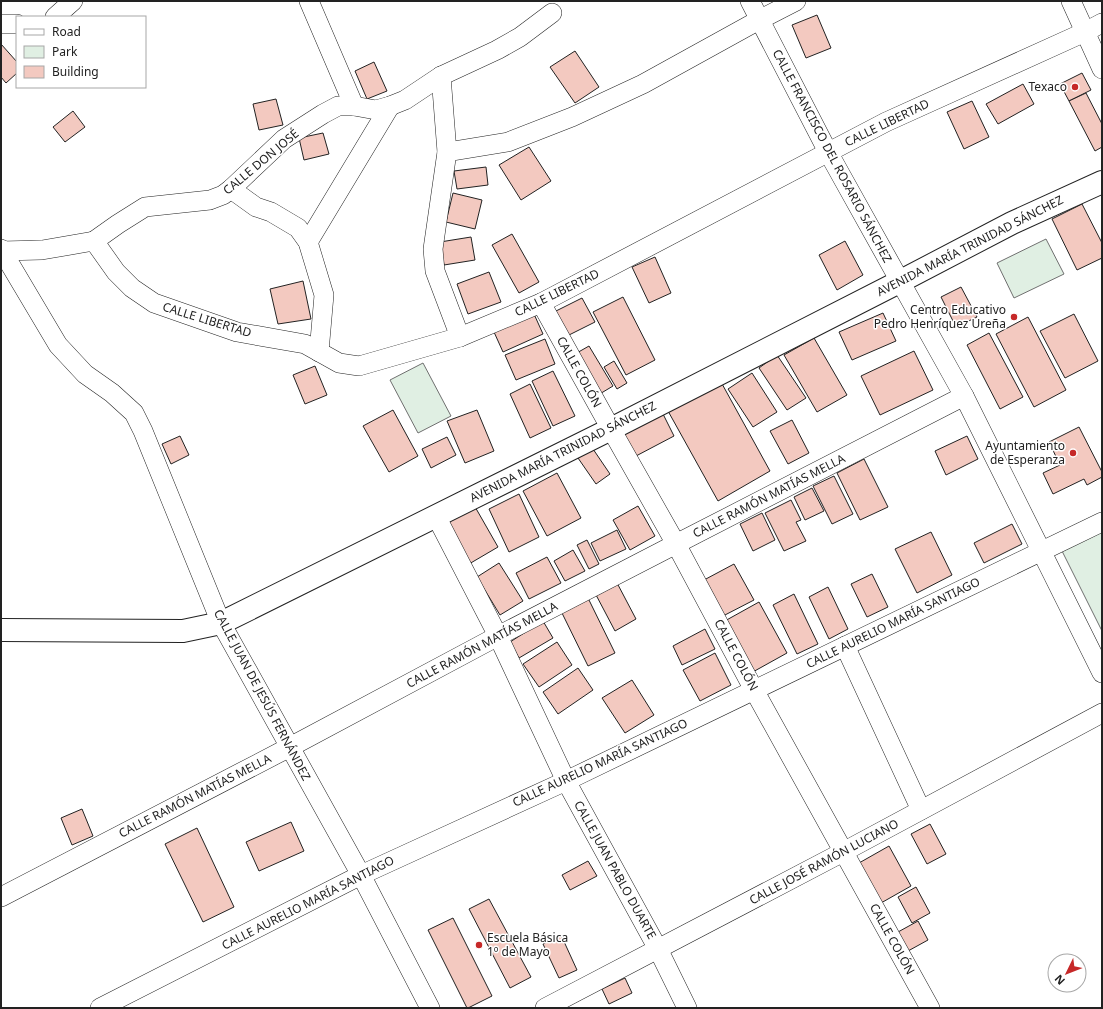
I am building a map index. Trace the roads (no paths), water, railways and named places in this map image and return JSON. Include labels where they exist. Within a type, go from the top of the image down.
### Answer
[{"type":"main road","name":"AVENIDA MARÍA TRINIDAD SÁNCHEZ","points":[[1,630],[183,631],[221,623],[611,429],[1012,223],[1102,182]]},
{"type":"street","points":[[56,16],[73,1]]},
{"type":"street","points":[[309,1],[354,106]]},
{"type":"street","name":"CALLE FRANCISCO DEL ROSARIO SÁNCHEZ","points":[[750,1],[828,152],[964,396],[1102,673]]},
{"type":"street","points":[[447,152],[508,142],[572,117],[643,84],[796,1]]},
{"type":"street","points":[[1071,1],[1102,69]]},
{"type":"street","name":"CALLE DON JOSÉ","points":[[94,241],[145,207],[210,200],[223,195],[284,139],[323,114],[338,106],[354,106],[376,110],[405,100],[441,76],[497,50],[520,37],[552,13]]},
{"type":"street","name":"CALLE LIBERTAD","points":[[94,241],[116,272],[132,288],[154,303],[237,332],[305,344],[339,363],[359,366],[460,337],[541,303],[886,122],[1102,23]]},
{"type":"street","points":[[1,24],[16,24]]},
{"type":"street","points":[[441,76],[447,152],[433,249],[435,271],[460,337]]},
{"type":"street","points":[[308,242],[390,106]]},
{"type":"street","points":[[231,189],[256,207],[271,212],[298,228],[308,242],[324,295],[319,352]]},
{"type":"street","points":[[1,250],[42,250],[94,241]]},
{"type":"street","name":"CALLE JUAN DE JESÚS FERNÁNDEZ","points":[[1,250],[58,345],[85,374],[112,393],[134,413],[221,623],[361,875],[430,1008]]},
{"type":"street","name":"CALLE COLÓN","points":[[541,303],[676,544],[754,690],[930,1008]]},
{"type":"street","name":"CALLE RAMÓN MATÍAS MELLA","points":[[1,897],[290,747],[498,636],[964,396]]},
{"type":"street","name":"CALLE JUAN PABLO DUARTE","points":[[436,516],[498,636],[566,781],[658,949],[687,1008]]},
{"type":"street","name":"CALLE AURELIO MARÍA SANTIAGO","points":[[100,1008],[361,875],[566,781],[1102,522]]},
{"type":"street","points":[[845,646],[921,810]]},
{"type":"street","name":"CALLE JOSÉ RAMÓN LUCIANO","points":[[545,1008],[1102,713]]},
{"type":"place","name":"Texaco","points":[[1075,87]]},
{"type":"place","name":"Centro Educativo Pedro Henríquez Ureña","points":[[1014,317]]},
{"type":"place","name":"Ayuntamiento de Esperanza","points":[[1073,453]]},
{"type":"place","name":"Escuela Básica 1º de Mayo","points":[[479,945]]}]
